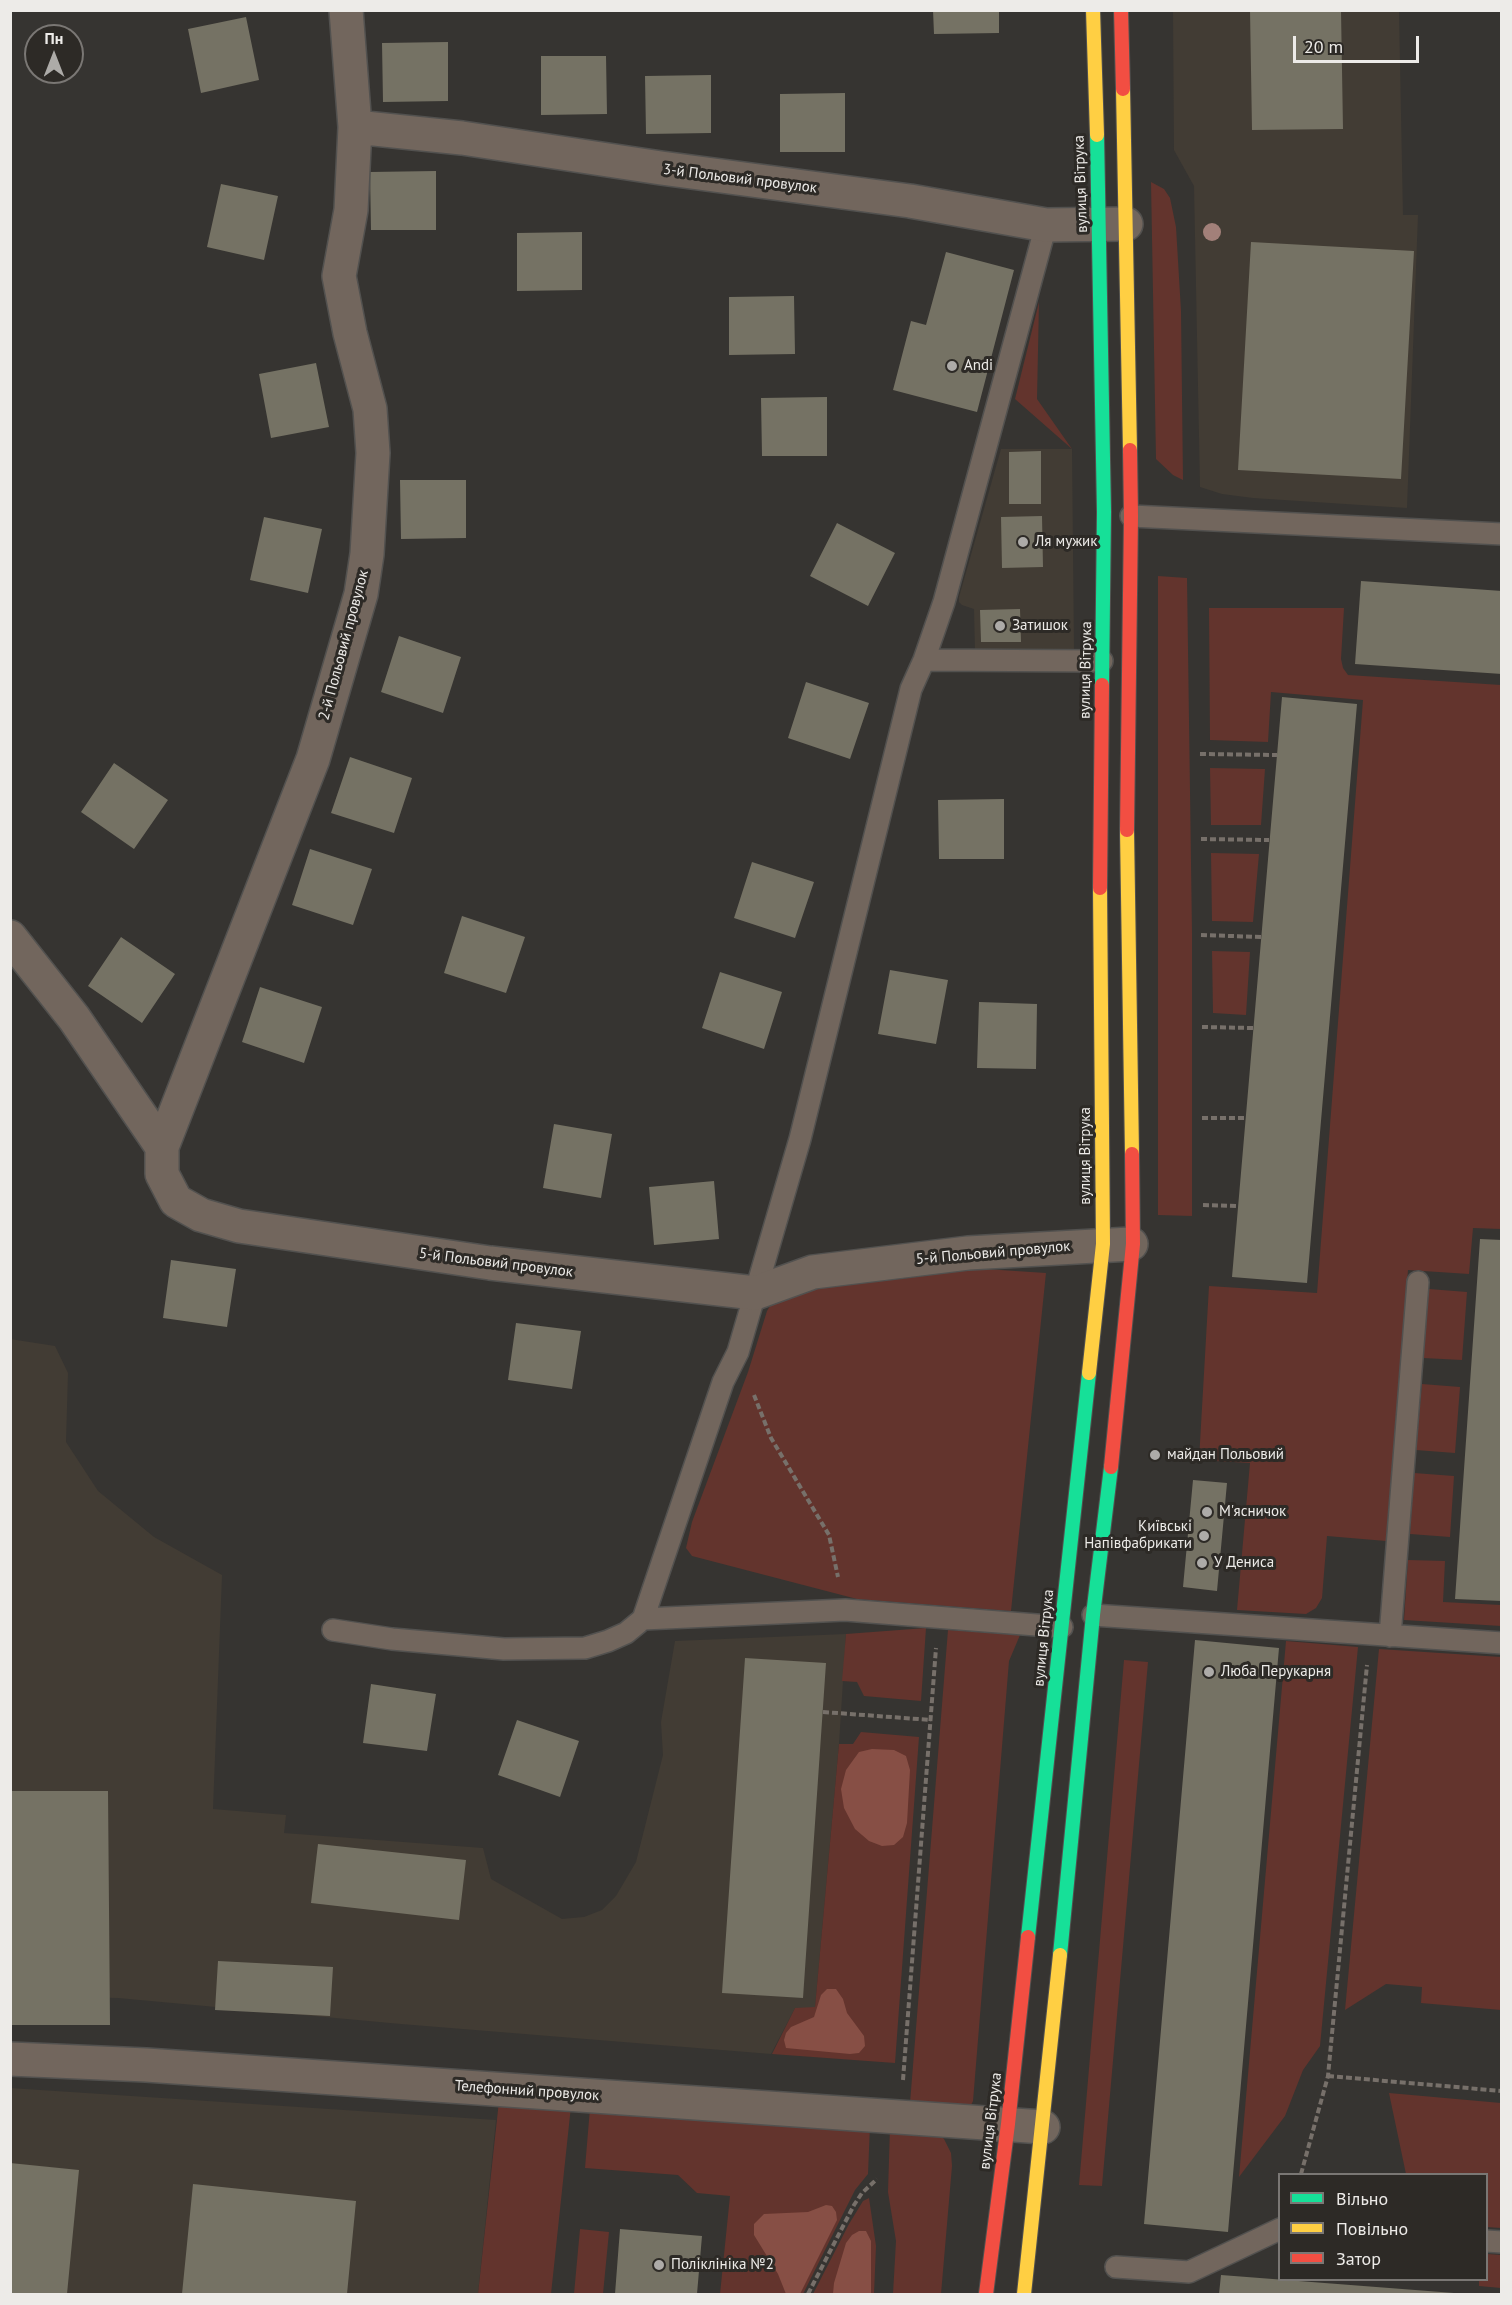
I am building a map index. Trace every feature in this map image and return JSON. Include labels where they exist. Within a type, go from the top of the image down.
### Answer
[{"type":"main road","name":"вулиця Вітрука","points":[[1024,2295],[1043,2127],[1093,1616],[1109,1487],[1118,1244],[1127,873],[1131,516],[1113,224],[1093,10]]},
{"type":"main road","name":"вулиця Вітрука","points":[[986,2295],[1008,2124],[1062,1627],[1118,1244],[1100,877],[1104,512],[1121,10]]},
{"type":"street","name":"2-й Польовий провулок","points":[[162,1147],[313,759],[361,594],[367,554],[373,453],[370,409],[350,333],[339,276],[351,210],[355,127],[346,10]]},
{"type":"street","name":"3-й Польовий провулок","points":[[355,127],[462,138],[661,168],[910,201],[1046,225],[1113,224]]},
{"type":"street","points":[[10,937],[74,1018],[162,1147]]},
{"type":"street","name":"5-й Польовий провулок","points":[[162,1147],[162,1174],[176,1201],[201,1215],[239,1226],[490,1263],[755,1293],[813,1272],[968,1253],[1118,1244]]},
{"type":"street","name":"Телефонний провулок","points":[[10,2059],[146,2065],[1043,2127]]},
{"type":"lane","points":[[333,1630],[392,1639],[504,1648],[585,1648],[626,1633],[643,1619],[723,1382],[738,1352],[800,1139],[910,689],[924,660],[944,602],[1046,225]]},
{"type":"lane","points":[[1131,516],[1502,534]]},
{"type":"lane","points":[[924,660],[1102,661]]},
{"type":"lane","points":[[1380,1636],[1418,1282]]},
{"type":"lane","points":[[643,1619],[845,1611],[1062,1627]]},
{"type":"lane","points":[[1093,1616],[1502,1643]]},
{"type":"lane","points":[[1116,2267],[1189,2272],[1278,2230]]},
{"type":"path","points":[[1200,754],[1277,755]]},
{"type":"path","points":[[1201,839],[1269,840]]},
{"type":"path","points":[[1201,935],[1261,937]]},
{"type":"path","points":[[1202,1027],[1253,1028]]},
{"type":"path","points":[[1202,1118],[1246,1118]]},
{"type":"path","points":[[1203,1205],[1238,1206]]},
{"type":"path","points":[[738,1352],[771,1438],[829,1535],[845,1611]]},
{"type":"path","points":[[902,2092],[939,1618]]},
{"type":"path","points":[[1303,2173],[1328,2076],[1380,1636]]},
{"type":"path","points":[[823,1712],[931,1720]]},
{"type":"path","points":[[1328,2076],[1502,2091]]},
{"type":"path","points":[[808,2295],[854,2205],[862,2193],[877,2179]]},
{"type":"shaded area","points":[[1173,11],[1399,11],[1403,215],[1418,215],[1407,508],[1253,498],[1222,494],[1200,487],[1194,186],[1174,150]]},
{"type":"shaded area","points":[[1151,182],[1164,189],[1170,198],[1176,227],[1181,311],[1183,480],[1173,475],[1156,459]]},
{"type":"shaded area","points":[[1039,302],[1037,399],[1072,449],[1015,399]]},
{"type":"shaded area","points":[[1001,449],[1072,449],[1074,650],[975,652],[974,609],[962,605],[959,597]]},
{"type":"shaded area","points":[[1158,576],[1187,578],[1192,933],[1192,1216],[1158,1215]]},
{"type":"shaded area","points":[[1209,608],[1344,608],[1341,659],[1348,675],[1501,685],[1501,1229],[1473,1228],[1469,1274],[1408,1270],[1386,1541],[1327,1536],[1322,1598],[1316,1608],[1306,1614],[1237,1610],[1250,1463],[1199,1460],[1209,1286],[1317,1293],[1363,700],[1271,692],[1268,742],[1210,740]]},
{"type":"shaded area","points":[[1210,768],[1265,769],[1261,825],[1211,825]]},
{"type":"shaded area","points":[[1211,853],[1259,854],[1253,922],[1212,921]]},
{"type":"shaded area","points":[[1212,951],[1250,952],[1246,1015],[1213,1013]]},
{"type":"shaded area","points":[[970,1268],[1046,1273],[1011,1611],[857,1599],[692,1556],[686,1548],[692,1522],[748,1372],[767,1311],[773,1301],[797,1292],[839,1282],[901,1279]]},
{"type":"shaded area","points":[[1429,1289],[1467,1292],[1462,1360],[1423,1358]]},
{"type":"shaded area","points":[[10,1339],[55,1346],[68,1373],[66,1442],[98,1491],[154,1537],[222,1575],[213,1809],[286,1815],[284,1833],[483,1848],[491,1879],[562,1919],[584,1917],[602,1910],[616,1896],[636,1862],[663,1755],[661,1722],[675,1641],[846,1634],[839,1744],[815,2008],[795,2008],[771,2054],[118,1998],[36,1996],[11,2020]]},
{"type":"shaded area","points":[[1422,1384],[1460,1387],[1455,1453],[1416,1450]]},
{"type":"shaded area","points":[[1414,1473],[1454,1476],[1450,1537],[1410,1534]]},
{"type":"shaded area","points":[[1408,1560],[1445,1561],[1443,1602],[1501,1605],[1501,1626],[1404,1620]]},
{"type":"shaded area","points":[[926,1628],[921,1701],[864,1696],[857,1682],[842,1681],[846,1634]]},
{"type":"shaded area","points":[[948,1630],[1020,1635],[1009,1661],[973,2101],[970,2107],[910,2103]]},
{"type":"shaded area","points":[[1286,1641],[1358,1647],[1320,2046],[1303,2070],[1285,2116],[1239,2177]]},
{"type":"shaded area","points":[[1379,1649],[1501,1657],[1501,2010],[1421,2003],[1422,1987],[1386,1984],[1345,2010]]},
{"type":"shaded area","points":[[1124,1660],[1148,1662],[1102,2186],[1079,2185]]},
{"type":"shaded area","points":[[861,1732],[919,1737],[895,2063],[772,2054],[795,2008],[815,2007],[839,1744],[853,1744]]},
{"type":"shaded area","points":[[872,1749],[894,1750],[906,1756],[910,1770],[907,1823],[903,1837],[894,1845],[882,1846],[869,1841],[855,1829],[844,1808],[841,1789],[846,1770],[859,1752]]},
{"type":"shaded area","points":[[827,1989],[836,1989],[843,1999],[847,2013],[864,2036],[865,2046],[859,2053],[850,2054],[786,2048],[784,2040],[786,2033],[791,2027],[814,2017],[821,1995]]},
{"type":"shaded area","points":[[10,2088],[496,2120],[478,2294],[11,2294]]},
{"type":"shaded area","points":[[1389,2093],[1501,2103],[1501,2228],[1488,2227],[1488,2173],[1406,2173]]},
{"type":"shaded area","points":[[499,2101],[571,2106],[551,2294],[478,2294]]},
{"type":"shaded area","points":[[590,2108],[870,2125],[868,2174],[855,2190],[803,2294],[720,2294],[730,2196],[697,2193],[678,2175],[585,2168]]},
{"type":"shaded area","points":[[890,2127],[936,2132],[944,2139],[951,2153],[952,2166],[941,2294],[893,2294],[896,2241],[888,2192]]},
{"type":"shaded area","points":[[869,2198],[876,2246],[874,2294],[813,2294],[849,2224],[863,2201]]},
{"type":"shaded area","points":[[826,2205],[832,2206],[837,2220],[800,2294],[786,2294],[778,2274],[754,2235],[754,2224],[764,2214],[808,2212]]},
{"type":"shaded area","points":[[580,2229],[609,2232],[603,2294],[574,2294]]},
{"type":"shaded area","points":[[859,2231],[866,2231],[871,2241],[871,2294],[833,2294],[846,2243],[852,2235]]},
{"type":"shaded area","points":[[1488,2254],[1501,2255],[1501,2288],[1479,2286],[1479,2281],[1488,2281]]},
{"type":"building","points":[[933,10],[999,10],[999,33],[934,34]]},
{"type":"building","points":[[1250,10],[1341,10],[1343,129],[1252,130]]},
{"type":"building","points":[[246,17],[259,80],[201,93],[188,29]]},
{"type":"building","points":[[448,42],[448,101],[383,102],[382,43]]},
{"type":"building","points":[[541,56],[606,56],[607,114],[541,115]]},
{"type":"building","points":[[711,75],[711,133],[646,134],[645,76]]},
{"type":"building","points":[[845,93],[845,152],[780,152],[780,94]]},
{"type":"building","points":[[436,171],[436,230],[371,230],[370,172]]},
{"type":"building","points":[[221,184],[278,196],[264,260],[207,247]]},
{"type":"building","points":[[582,232],[582,290],[517,291],[517,233]]},
{"type":"building","points":[[1251,242],[1414,251],[1401,479],[1238,470]]},
{"type":"building","points":[[946,252],[1014,270],[977,412],[893,390],[911,321],[926,325]]},
{"type":"building","points":[[794,296],[795,354],[729,355],[729,297]]},
{"type":"building","points":[[316,363],[329,427],[271,438],[259,374]]},
{"type":"building","points":[[827,397],[827,456],[762,456],[761,398]]},
{"type":"building","points":[[1041,451],[1041,504],[1009,504],[1009,452]]},
{"type":"building","points":[[400,480],[466,480],[466,538],[401,539]]},
{"type":"building","points":[[1042,516],[1043,567],[1002,568],[1001,517]]},
{"type":"building","points":[[264,517],[322,529],[308,593],[250,580]]},
{"type":"building","points":[[837,523],[895,553],[868,606],[810,576]]},
{"type":"building","points":[[1361,581],[1502,591],[1502,674],[1355,664]]},
{"type":"building","name":"Затишок","points":[[1020,609],[1021,642],[981,642],[980,610]]},
{"type":"building","points":[[399,636],[461,657],[443,713],[381,692]]},
{"type":"building","points":[[806,682],[869,703],[850,759],[788,738]]},
{"type":"building","points":[[1282,697],[1357,704],[1307,1283],[1232,1277]]},
{"type":"building","points":[[350,757],[412,778],[394,833],[331,813]]},
{"type":"building","points":[[114,763],[168,800],[134,849],[81,812]]},
{"type":"building","points":[[1004,799],[1004,859],[939,859],[938,800]]},
{"type":"building","points":[[310,849],[372,869],[353,925],[292,905]]},
{"type":"building","points":[[752,862],[814,882],[795,938],[734,918]]},
{"type":"building","points":[[462,916],[525,937],[506,993],[444,973]]},
{"type":"building","points":[[121,937],[175,974],[142,1023],[88,986]]},
{"type":"building","points":[[890,970],[948,980],[936,1044],[878,1034]]},
{"type":"building","points":[[720,972],[782,992],[764,1049],[702,1028]]},
{"type":"building","points":[[260,987],[322,1007],[304,1063],[242,1042]]},
{"type":"building","points":[[979,1002],[1037,1004],[1036,1069],[977,1068]]},
{"type":"building","points":[[554,1124],[612,1134],[601,1198],[543,1188]]},
{"type":"building","points":[[714,1181],[719,1239],[654,1245],[649,1187]]},
{"type":"building","points":[[1480,1239],[1502,1240],[1502,1601],[1455,1599]]},
{"type":"building","points":[[171,1260],[236,1269],[227,1327],[163,1318]]},
{"type":"building","points":[[516,1323],[581,1331],[572,1389],[508,1380]]},
{"type":"building","points":[[1193,1480],[1227,1483],[1217,1591],[1183,1587]]},
{"type":"building","points":[[1195,1640],[1279,1648],[1228,2232],[1144,2224]]},
{"type":"building","points":[[745,1658],[826,1663],[803,1998],[722,1993]]},
{"type":"building","points":[[371,1684],[436,1694],[427,1751],[363,1743]]},
{"type":"building","points":[[517,1720],[579,1741],[560,1797],[498,1775]]},
{"type":"building","points":[[10,1791],[108,1791],[110,2025],[10,2025]]},
{"type":"building","points":[[318,1844],[466,1860],[459,1920],[311,1903]]},
{"type":"building","points":[[218,1961],[333,1967],[330,2016],[215,2010]]},
{"type":"building","points":[[10,2163],[79,2170],[67,2294],[10,2294]]},
{"type":"building","points":[[193,2184],[356,2201],[347,2294],[182,2294]]},
{"type":"building","name":"Поліклініка №2","points":[[620,2229],[702,2236],[697,2294],[615,2294]]},
{"type":"building","points":[[1221,2275],[1454,2293],[1454,2294],[1219,2294]]},
{"type":"traffic: fast","points":[[1097,135],[1104,512],[1102,685]]},
{"type":"traffic: fast","points":[[1028,1937],[1089,1373]]},
{"type":"traffic: fast","points":[[1060,1955],[1093,1615],[1111,1467]]},
{"type":"traffic: slow","points":[[1093,10],[1097,135]]},
{"type":"traffic: slow","points":[[1123,89],[1130,450]]},
{"type":"traffic: slow","points":[[1127,830],[1132,1154]]},
{"type":"traffic: slow","points":[[1089,1373],[1103,1244],[1100,888]]},
{"type":"traffic: slow","points":[[1024,2294],[1060,1955]]},
{"type":"traffic: jam","points":[[1121,10],[1123,89]]},
{"type":"traffic: jam","points":[[1127,830],[1130,450]]},
{"type":"traffic: jam","points":[[1100,888],[1102,685]]},
{"type":"traffic: jam","points":[[1111,1467],[1133,1244],[1132,1154]]},
{"type":"traffic: jam","points":[[986,2294],[1008,2124],[1028,1937]]},
{"type":"place","name":"Andi","points":[[952,366]]},
{"type":"place","name":"Ля мужик","points":[[1023,542]]},
{"type":"place","name":"Затишок","points":[[1000,626]]},
{"type":"place","name":"майдан Польовий","points":[[1155,1455]]},
{"type":"place","name":"М'ясничок","points":[[1207,1512]]},
{"type":"place","name":"Київські Напівфабрикати","points":[[1204,1536]]},
{"type":"place","name":"У Дениса","points":[[1202,1563]]},
{"type":"place","name":"Люба Перукарня","points":[[1209,1672]]},
{"type":"place","name":"Поліклініка №2","points":[[659,2265]]}]
